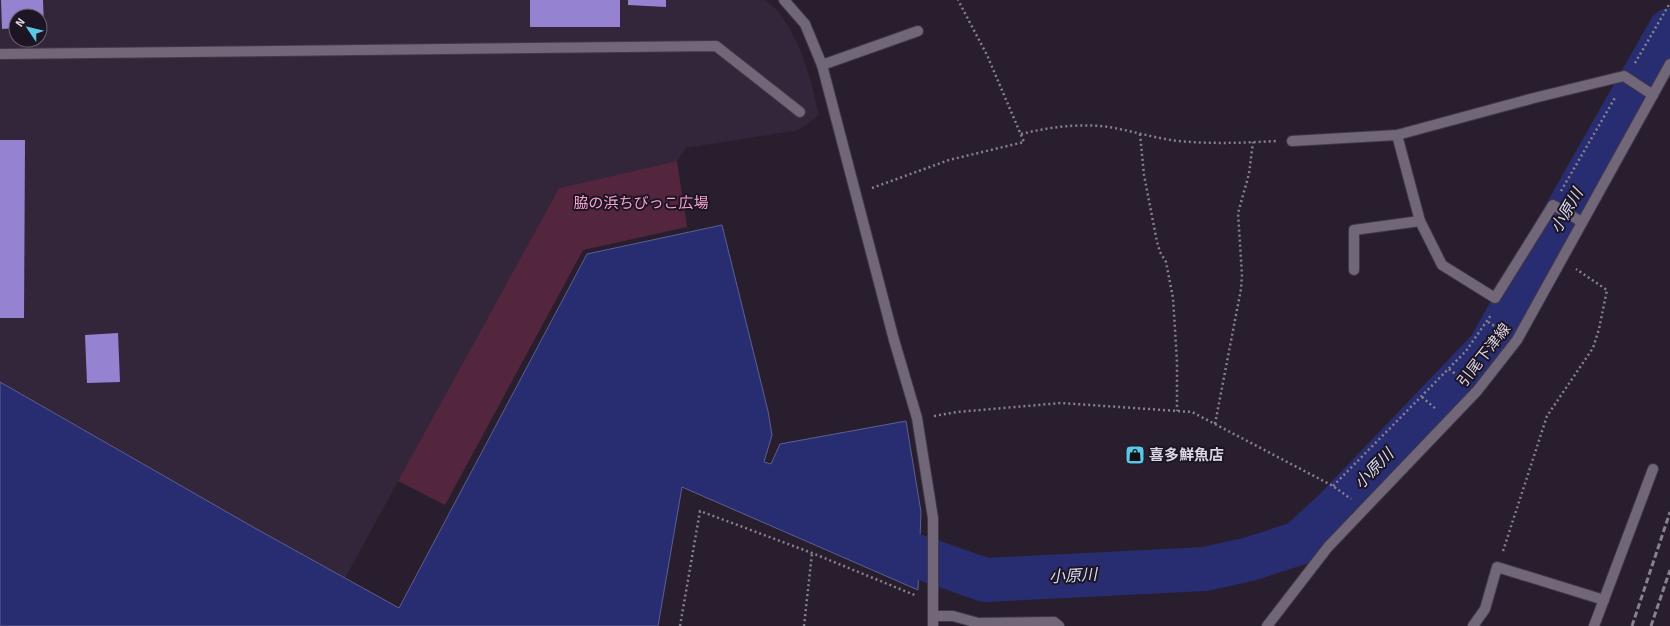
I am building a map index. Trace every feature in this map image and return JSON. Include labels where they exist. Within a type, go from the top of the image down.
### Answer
[{"type":"street","points":[[784,0],[805,24],[822,65],[894,340],[918,418],[933,518],[933,621],[953,616],[978,623],[1054,622],[1059,626]]},
{"type":"street","points":[[822,65],[918,31]]},
{"type":"street","points":[[0,54],[716,46],[800,112]]},
{"type":"street","name":"引尾下津線","points":[[1267,626],[1328,548],[1477,391],[1517,340],[1562,259],[1578,220],[1649,92],[1670,64]]},
{"type":"street","points":[[1292,141],[1397,135],[1542,96],[1624,76],[1649,92]]},
{"type":"street","points":[[1397,135],[1420,221],[1442,265],[1495,298],[1555,206],[1578,220]]},
{"type":"street","points":[[1354,270],[1354,230],[1420,221]]},
{"type":"street","points":[[1594,626],[1653,469]]},
{"type":"street","points":[[1473,626],[1485,609],[1498,567],[1604,600]]},
{"type":"path","points":[[856,194],[949,160],[1024,142],[987,55],[958,0]]},
{"type":"path","points":[[1555,206],[1670,3]]},
{"type":"path","points":[[1021,134],[1055,127],[1073,126],[1108,127],[1177,140],[1209,143],[1292,141]]},
{"type":"path","points":[[1140,134],[1144,175],[1157,242],[1160,252],[1166,262],[1172,287],[1177,362],[1177,411]]},
{"type":"path","points":[[1215,424],[1241,290],[1242,275],[1238,213],[1249,174],[1253,142]]},
{"type":"path","points":[[1498,567],[1547,416],[1592,348],[1599,329],[1607,290],[1562,259]]},
{"type":"path","points":[[1334,487],[1466,351],[1489,322],[1496,306],[1495,298]]},
{"type":"path","points":[[1489,322],[1509,334]]},
{"type":"path","points":[[1449,369],[1454,373]]},
{"type":"path","points":[[918,418],[957,412],[1061,403],[1192,412],[1334,487],[1352,500]]},
{"type":"path","points":[[680,626],[700,511],[934,600]]},
{"type":"path","points":[[804,626],[812,553]]},
{"type":"shaded area","points":[[0,0],[765,0],[778,11],[790,29],[802,54],[819,115],[799,130],[686,148],[677,161],[559,188],[345,578],[0,382]]},
{"type":"shaded area","points":[[722,225],[768,411],[772,435],[764,462],[771,464],[780,444],[906,421],[921,512],[918,590],[682,487],[658,626],[0,626],[0,382],[253,527],[399,608],[587,254]]},
{"type":"green space","name":"脇の浜ちびっこ広場","points":[[677,161],[687,227],[583,250],[445,505],[398,481],[559,188]]},
{"type":"building","points":[[1,0],[43,0],[43,8],[8,8],[8,29],[2,29]]},
{"type":"building","points":[[530,0],[620,0],[620,27],[530,27]]},
{"type":"building","points":[[628,0],[666,0],[666,7],[628,5]]},
{"type":"building","points":[[0,140],[25,140],[24,318],[0,318]]},
{"type":"building","points":[[118,333],[120,382],[87,383],[85,335]]},
{"type":"waterway","name":"小原川","points":[[882,544],[985,580],[1205,569],[1250,559],[1299,543],[1335,510],[1489,349],[1670,30]]},
{"type":"railway","points":[[1632,626],[1670,512]]},
{"type":"railway","points":[[1651,626],[1670,570]]},
{"type":"place","name":"喜多鮮魚店","points":[[1135,455]]}]
